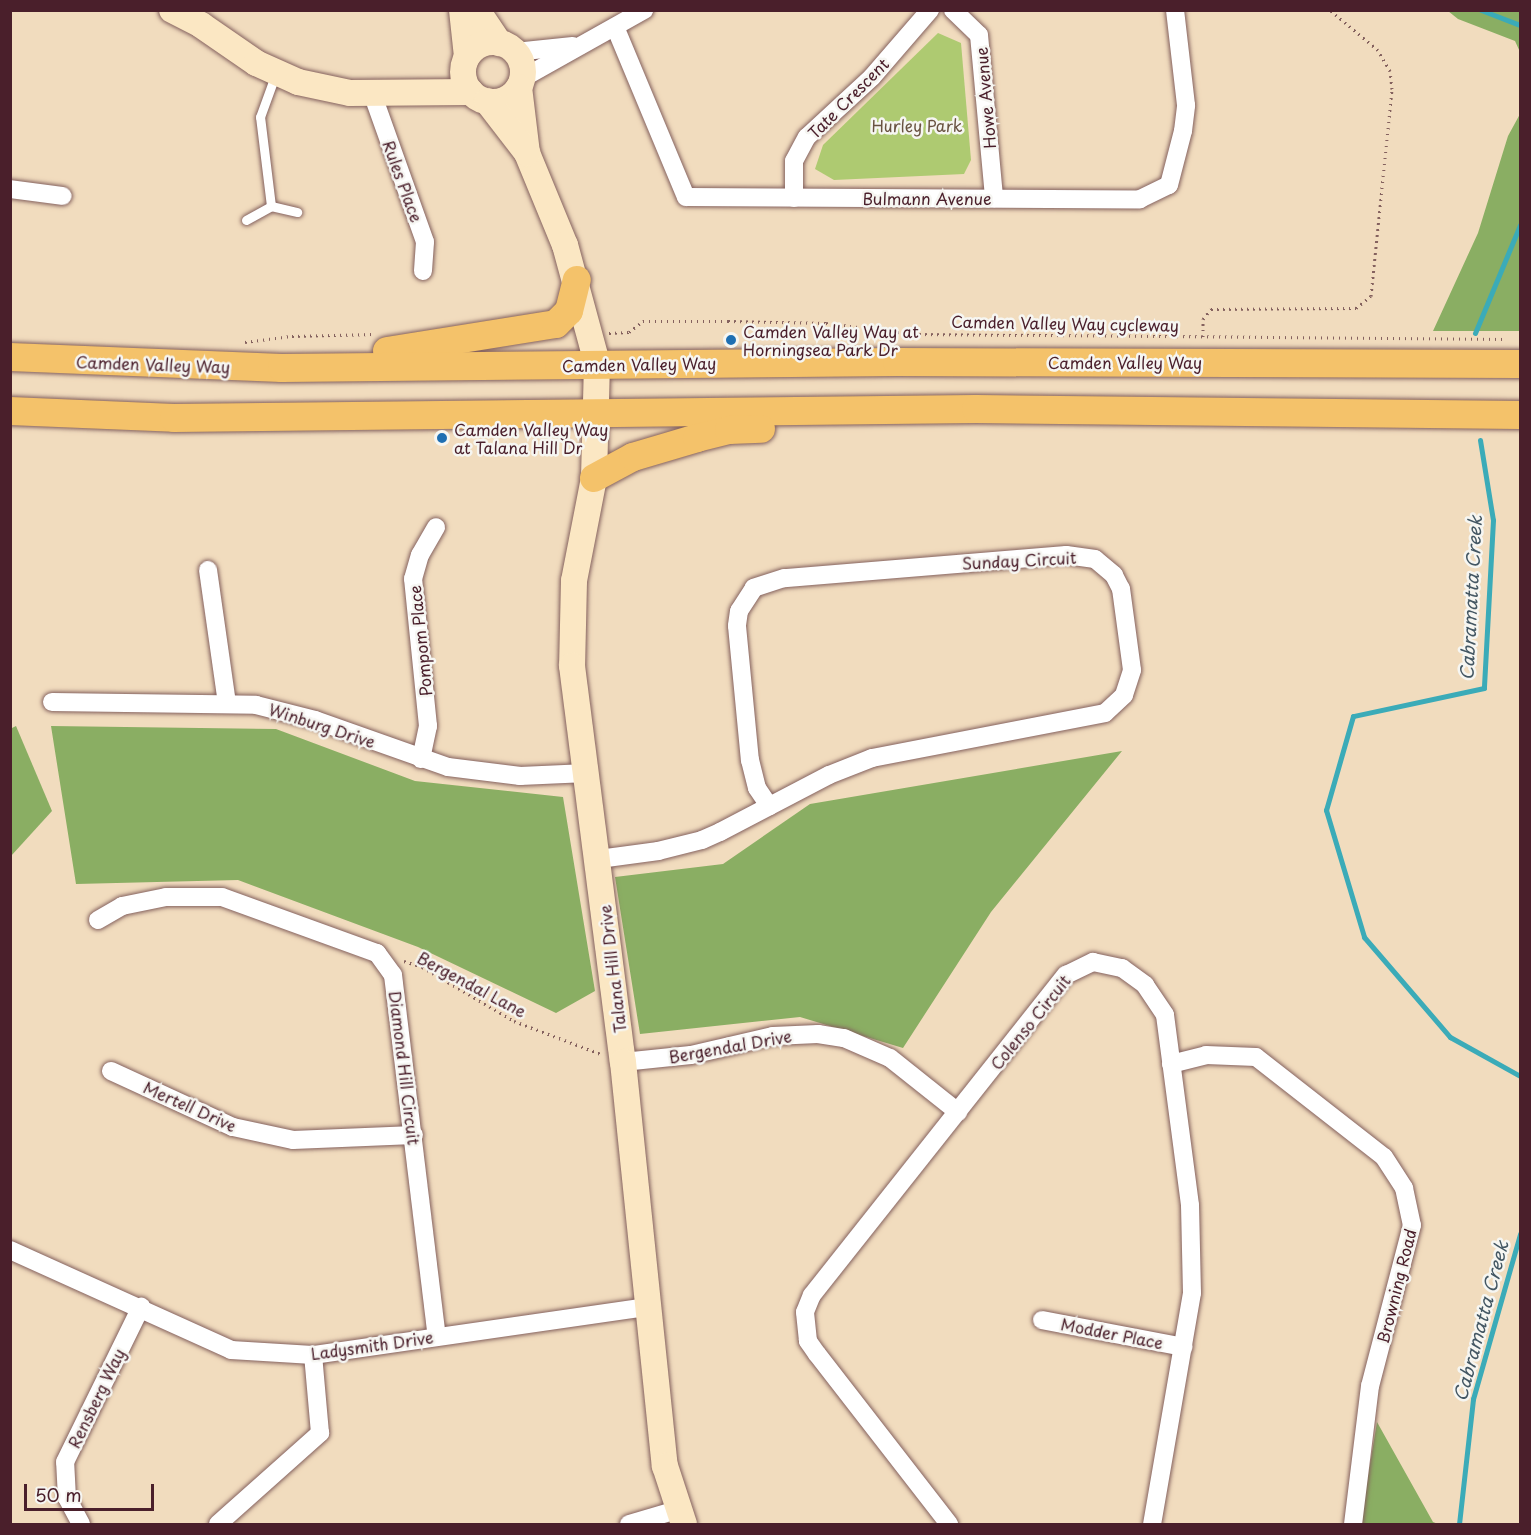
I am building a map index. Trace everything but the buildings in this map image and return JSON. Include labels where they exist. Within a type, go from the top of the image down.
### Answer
[{"type":"main road","points":[[181,366],[401,350],[556,324],[569,311],[577,280]]},
{"type":"main road","name":"Camden Valley Way","points":[[10,357],[181,366],[1515,352]]},
{"type":"main road","points":[[594,478],[633,457],[729,430],[913,429],[976,409]]},
{"type":"main road","points":[[10,411],[174,418],[976,409],[1521,415]]},
{"type":"street","points":[[172,10],[276,73],[322,88],[372,93],[401,91],[506,99],[521,82],[580,46],[616,29],[644,10]]},
{"type":"street","points":[[462,10],[465,62],[479,97],[527,153]]},
{"type":"street","points":[[477,10],[507,47],[521,82],[527,153]]},
{"type":"street","name":"Tate Crescent","points":[[794,198],[794,161],[807,137],[872,77],[930,10]]},
{"type":"street","name":"Howe Avenue","points":[[953,10],[979,34],[994,198]]},
{"type":"street","name":"Bulmann Avenue","points":[[616,29],[686,197],[1140,199],[1169,185],[1184,131],[1186,105],[1175,10]]},
{"type":"street","points":[[401,91],[465,62],[481,45],[580,46]]},
{"type":"street","name":"Rules Place","points":[[372,93],[425,242],[423,271]]},
{"type":"street","name":"Talana Hill Drive","points":[[527,153],[577,280],[597,363],[594,478],[574,581],[571,627],[572,666],[599,859],[623,1062],[646,1307],[665,1466],[680,1517]]},
{"type":"street","points":[[10,189],[63,196]]},
{"type":"street","name":"Pompom Place","points":[[420,759],[428,726],[413,579],[420,555],[436,527]]},
{"type":"street","name":"Sunday Circuit","points":[[599,859],[658,851],[702,840],[769,807],[829,775],[872,758],[1105,713],[1124,695],[1132,670],[1121,589],[1114,575],[1095,559],[1066,555],[784,578],[754,588],[739,611],[737,626],[750,760],[757,788],[769,807]]},
{"type":"street","points":[[208,570],[227,703]]},
{"type":"street","name":"Winburg Drive","points":[[52,702],[227,703],[285,710],[420,759],[520,776],[587,773]]},
{"type":"street","points":[[98,920],[122,906],[166,897],[222,897],[377,953]]},
{"type":"street","name":"Diamond Hill Circuit","points":[[377,953],[393,975],[437,1336]]},
{"type":"street","name":"Colenso Circuit","points":[[950,1524],[808,1341],[805,1312],[813,1295],[1066,975],[1093,962],[1122,968],[1157,999],[1170,1036],[1171,1064],[1193,1234],[1192,1293],[1152,1524]]},
{"type":"street","name":"Bergendal Drive","points":[[623,1062],[691,1054],[773,1036],[818,1034],[860,1044],[890,1058],[958,1112]]},
{"type":"street","name":"Browning Road","points":[[1171,1064],[1206,1055],[1256,1057],[1384,1157],[1404,1188],[1412,1225],[1370,1386],[1353,1524]]},
{"type":"street","name":"Mertell Drive","points":[[111,1071],[233,1127],[283,1138],[414,1135]]},
{"type":"street","name":"Ladysmith Drive","points":[[10,1250],[141,1306],[231,1350],[313,1354],[646,1307]]},
{"type":"street","name":"Rensberg Way","points":[[81,1524],[67,1498],[65,1462],[141,1306]]},
{"type":"street","name":"Modder Place","points":[[1042,1320],[1183,1347]]},
{"type":"street","points":[[219,1524],[320,1433],[313,1354]]},
{"type":"street","points":[[629,1524],[680,1517]]},
{"type":"lane","points":[[271,206],[260,117],[276,73]]},
{"type":"lane","points":[[246,220],[271,206],[297,212]]},
{"type":"path","points":[[1203,337],[1203,319],[1211,309],[1356,308],[1371,296],[1392,88],[1390,71],[1378,50],[1330,10]]},
{"type":"path","name":"Camden Valley Way cycleway","points":[[614,333],[629,332],[643,321],[826,323],[913,334],[1203,337],[1515,352]]},
{"type":"path","points":[[237,343],[292,336],[378,334]]},
{"type":"path","name":"Bergendal Lane","points":[[377,953],[422,967],[514,1022],[623,1062]]},
{"type":"green space","points":[[1448,11],[1520,11],[1520,52],[1515,41],[1458,19]]},
{"type":"green space","name":"Hurley Park","points":[[938,33],[961,43],[971,160],[964,174],[834,180],[815,169],[823,145]]},
{"type":"green space","points":[[1520,114],[1520,331],[1433,331],[1478,233],[1508,136]]},
{"type":"green space","points":[[16,726],[52,811],[11,856],[10,729]]},
{"type":"green space","points":[[51,726],[276,729],[415,781],[563,797],[595,991],[556,1013],[418,947],[238,880],[76,884]]},
{"type":"green space","points":[[1122,751],[991,912],[903,1048],[800,1017],[640,1034],[615,877],[723,864],[810,804]]},
{"type":"green space","points":[[1377,1422],[1433,1522],[1438,1524],[1360,1524]]},
{"type":"waterway","name":"Cabramatta Creek","points":[[1481,10],[1520,25]]},
{"type":"waterway","name":"Cabramatta Creek","points":[[1475,333],[1520,225]]},
{"type":"waterway","name":"Cabramatta Creek","points":[[1480,440],[1493,520],[1484,688],[1353,716],[1326,810],[1364,937],[1450,1037],[1520,1076]]},
{"type":"waterway","name":"Cabramatta Creek","points":[[1459,1524],[1473,1399],[1520,1234]]},
{"type":"place","name":"Camden Valley Way at Horningsea Park Dr","points":[[731,340]]},
{"type":"place","name":"Camden Valley Way at Talana Hill Dr","points":[[442,438]]}]
